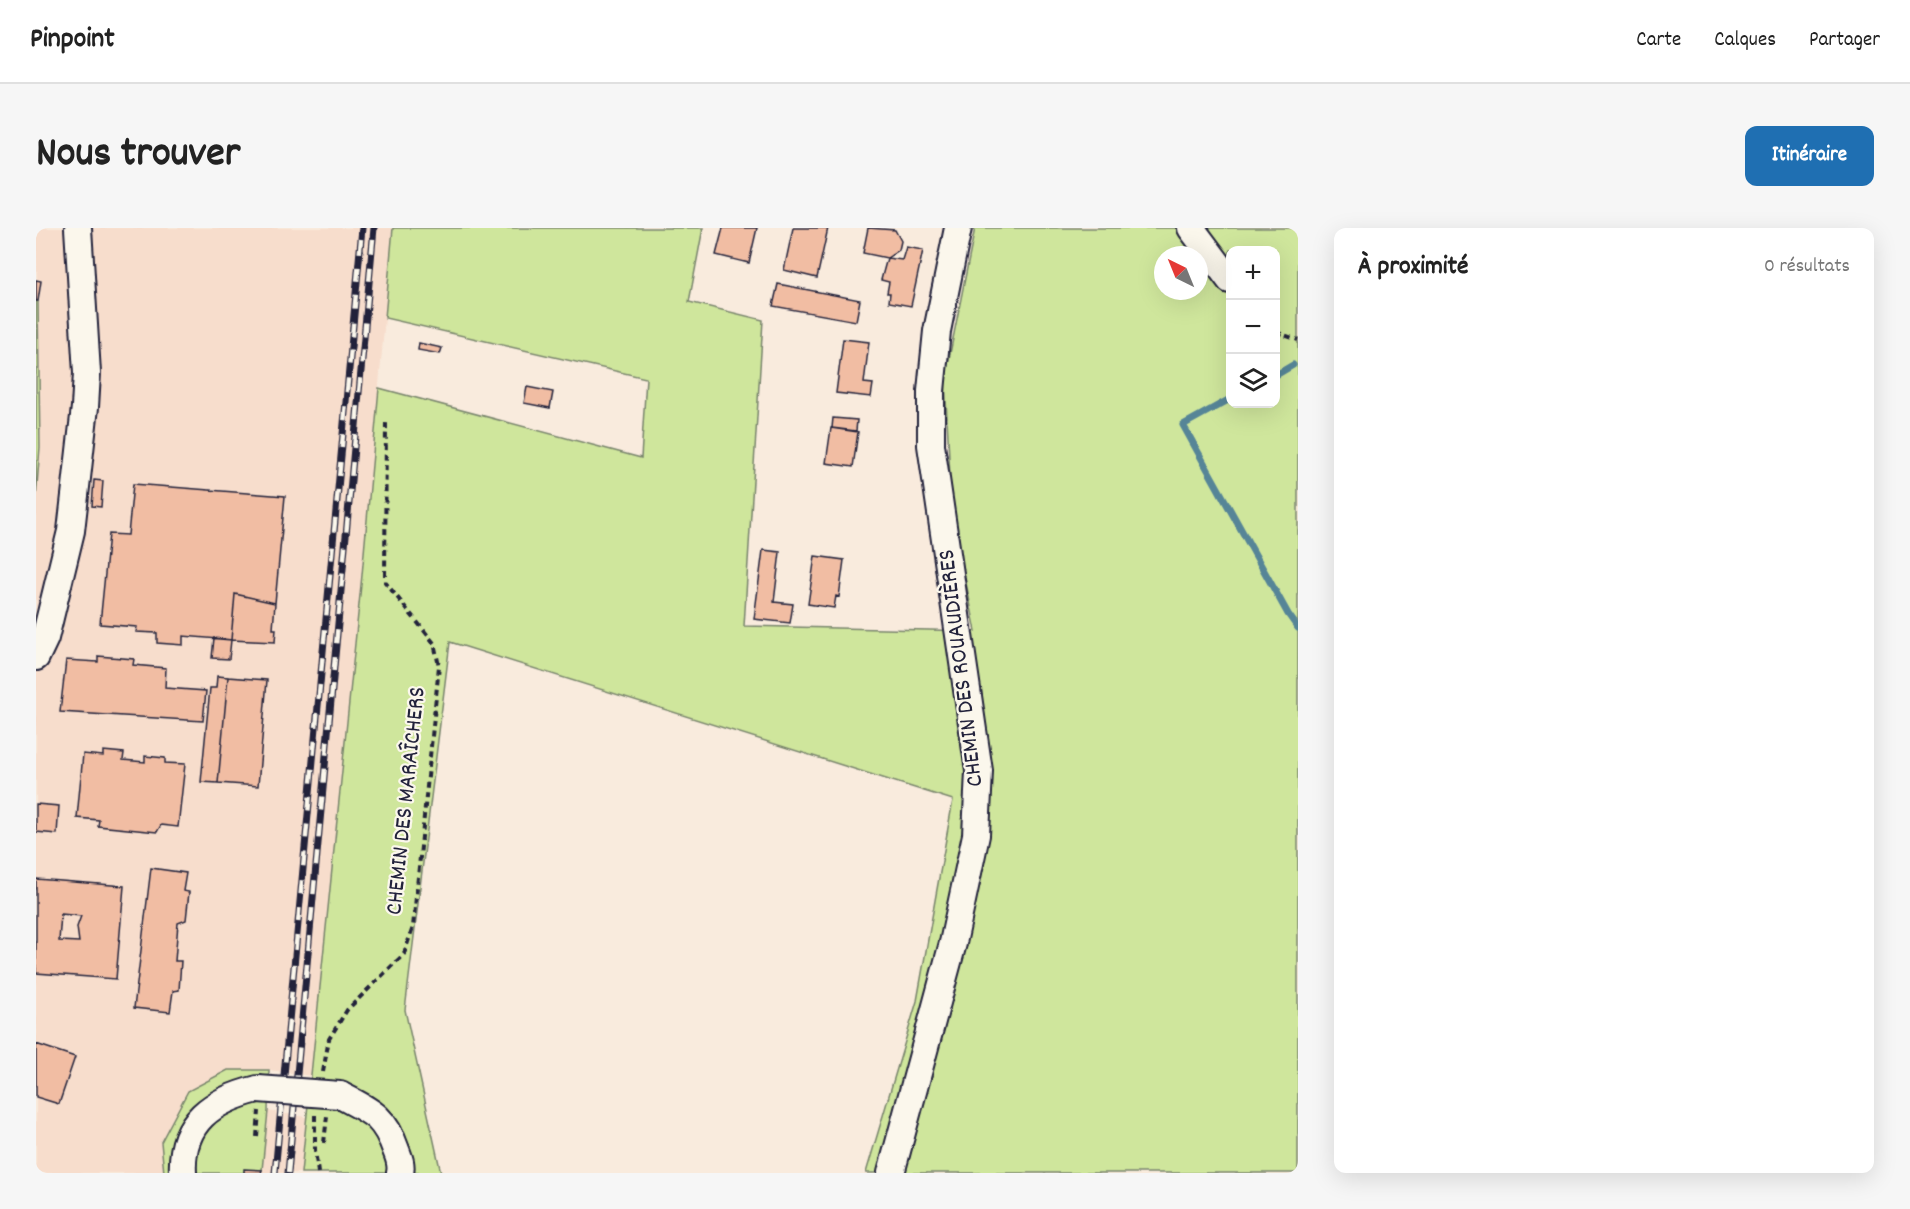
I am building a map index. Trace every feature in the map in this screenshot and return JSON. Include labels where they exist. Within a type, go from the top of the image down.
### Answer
[{"type":"street","points":[[36,657],[45,638],[71,531],[85,407],[87,373],[78,228]]},
{"type":"street","name":"CHEMIN DES ROUAUDIÈRES","points":[[891,1173],[953,943],[976,835],[979,771],[931,445],[931,391],[937,331],[958,228]]},
{"type":"street","points":[[1191,228],[1226,275]]},
{"type":"street","points":[[183,1173],[188,1139],[197,1121],[211,1107],[233,1095],[258,1089],[330,1087],[376,1114],[390,1134],[402,1166],[400,1173]]},
{"type":"path","points":[[1280,334],[1298,340]]},
{"type":"path","name":"CHEMIN DES MARAÎCHERS","points":[[330,1087],[326,1060],[329,1039],[347,1010],[404,954],[413,927],[439,666],[434,643],[384,582],[386,419]]},
{"type":"path","points":[[315,1109],[315,1150],[318,1173]]},
{"type":"shaded area","points":[[36,228],[393,228],[362,575],[311,1076],[269,1070],[228,1070],[161,1142],[164,1173],[36,1173],[36,499],[40,447]]},
{"type":"shaded area","points":[[268,1111],[306,1117],[301,1173],[262,1173]]},
{"type":"green space","points":[[393,228],[703,228],[689,302],[763,320],[744,626],[976,631],[952,516],[945,379],[975,228],[1298,228],[1298,1173],[866,1173],[917,1001],[953,800],[450,642],[405,1010],[441,1173],[301,1173],[379,388],[641,458],[646,378],[385,318]]},
{"type":"green space","points":[[36,301],[38,301],[40,447],[36,499]]},
{"type":"green space","points":[[228,1070],[269,1070],[268,1111],[262,1170],[244,1173],[164,1173],[161,1142],[188,1091]]},
{"type":"building","points":[[723,228],[757,228],[749,263],[716,255]]},
{"type":"building","points":[[793,228],[828,228],[817,278],[784,270]]},
{"type":"building","points":[[868,228],[895,230],[901,241],[899,250],[887,258],[863,253]]},
{"type":"building","points":[[906,247],[923,250],[911,306],[889,302],[890,293],[887,293],[889,282],[881,280],[887,258],[902,260]]},
{"type":"building","points":[[36,280],[41,281],[38,301],[36,301]]},
{"type":"building","points":[[778,284],[860,300],[856,321],[773,306]]},
{"type":"building","points":[[843,339],[869,342],[864,383],[873,384],[871,397],[836,393]]},
{"type":"building","points":[[419,343],[442,348],[440,354],[418,350]]},
{"type":"building","points":[[527,387],[553,392],[550,408],[524,403]]},
{"type":"building","points":[[833,418],[857,420],[856,431],[832,428]]},
{"type":"building","points":[[831,428],[858,432],[853,467],[826,463]]},
{"type":"building","points":[[94,480],[103,481],[101,507],[92,506]]},
{"type":"building","points":[[133,484],[285,496],[275,603],[235,594],[231,640],[183,636],[183,645],[157,643],[157,633],[136,632],[137,627],[100,624],[109,534],[128,535]]},
{"type":"building","points":[[763,550],[780,552],[774,602],[793,604],[790,623],[754,619]]},
{"type":"building","points":[[815,556],[844,560],[839,597],[836,596],[834,608],[808,604]]},
{"type":"building","points":[[235,594],[275,603],[273,629],[276,629],[275,642],[231,640]]},
{"type":"building","points":[[214,638],[231,640],[229,659],[212,658]]},
{"type":"building","points":[[98,656],[134,659],[133,665],[166,668],[165,688],[206,691],[203,721],[60,712],[66,660],[98,662]]},
{"type":"building","points":[[217,676],[228,677],[218,783],[201,782],[210,688],[216,688]]},
{"type":"building","points":[[228,677],[267,680],[258,786],[218,783]]},
{"type":"building","points":[[103,751],[124,753],[123,760],[145,762],[145,756],[165,758],[165,763],[185,764],[178,827],[161,825],[157,832],[98,826],[99,820],[77,818],[83,754],[103,756]]},
{"type":"building","points":[[36,804],[59,806],[57,834],[36,832]]},
{"type":"building","points":[[151,868],[186,873],[183,891],[189,892],[186,920],[178,923],[175,961],[181,961],[179,990],[173,991],[170,1012],[134,1008]]},
{"type":"building","points":[[36,879],[124,886],[116,979],[36,973]],"holes":[[[61,914],[81,916],[77,927],[79,942],[59,941]]]},
{"type":"building","points":[[36,1044],[75,1057],[59,1104],[36,1097]]},
{"type":"building","points":[[244,1169],[262,1170],[261,1173],[244,1173]]},
{"type":"waterway","points":[[1280,373],[1293,365]]},
{"type":"waterway","points":[[1226,401],[1183,425],[1288,614],[1298,628]]},
{"type":"railway","points":[[275,1173],[362,228]]},
{"type":"railway","points":[[288,1173],[374,228]]}]
